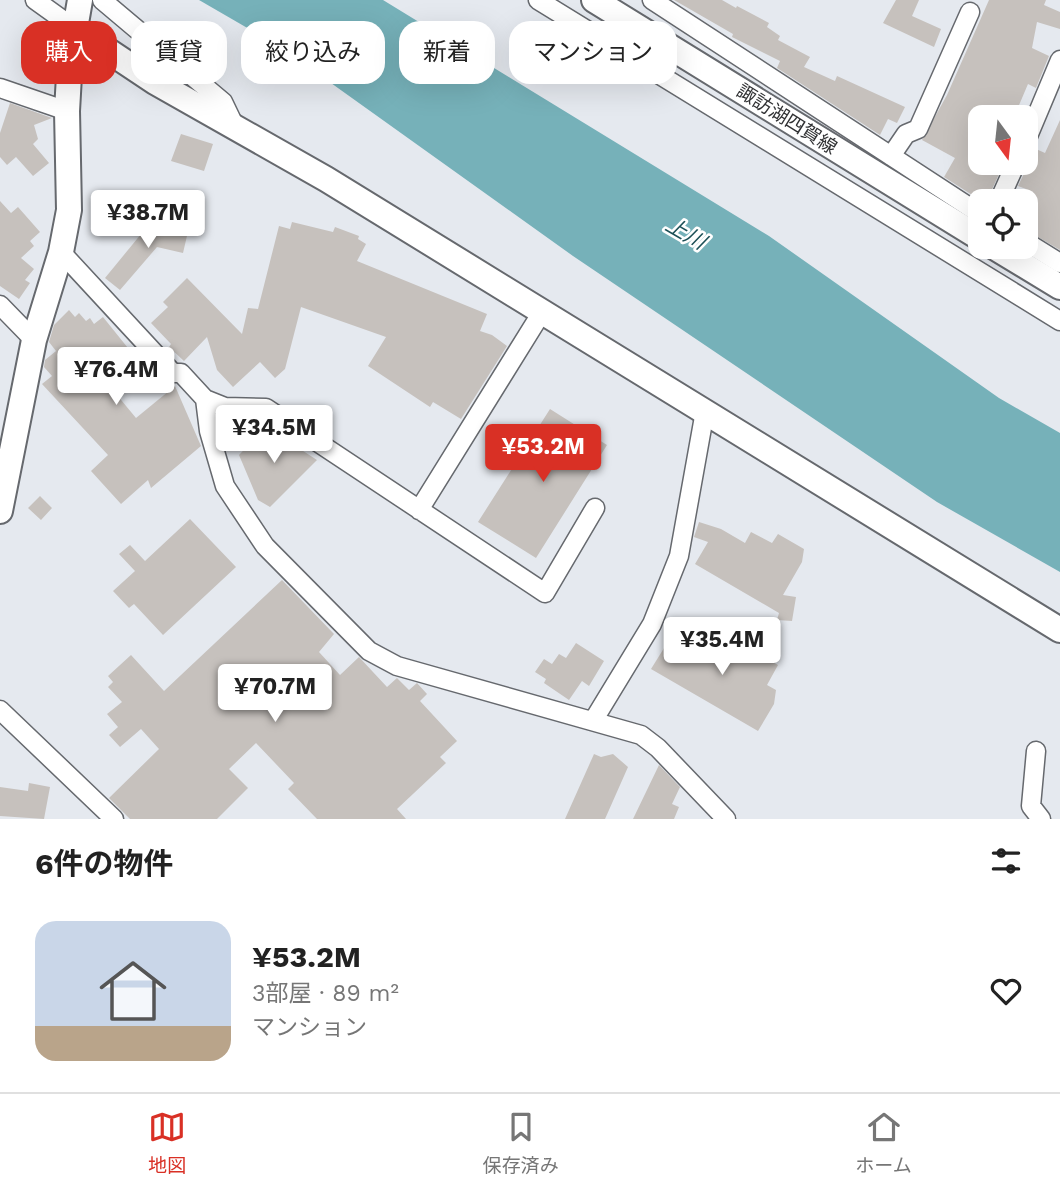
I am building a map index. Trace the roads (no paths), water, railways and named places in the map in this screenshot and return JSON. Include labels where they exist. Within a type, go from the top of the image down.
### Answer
[{"type":"street","points":[[35,0],[77,14],[155,82],[235,127],[542,312],[1060,630]]},
{"type":"street","points":[[102,0],[223,102],[235,127]]},
{"type":"street","points":[[538,0],[1060,321]]},
{"type":"street","name":"諏訪湖四賀線","points":[[593,0],[968,231]]},
{"type":"street","points":[[658,2],[968,206]]},
{"type":"street","points":[[891,156],[906,134],[918,129],[970,12]]},
{"type":"street","points":[[0,511],[34,340],[61,251],[69,209],[67,111],[77,14]]},
{"type":"street","points":[[1038,112],[1060,60]]},
{"type":"street","points":[[0,88],[67,111]]},
{"type":"street","points":[[1038,249],[1060,263]]},
{"type":"street","points":[[61,251],[134,334],[173,373],[181,373],[205,399],[225,407],[265,408],[545,593],[595,508]]},
{"type":"street","points":[[1014,259],[1060,287]]},
{"type":"street","points":[[0,305],[34,340]]},
{"type":"street","points":[[419,510],[542,312]]},
{"type":"street","points":[[205,399],[209,431],[225,486],[264,546],[369,650],[397,666],[641,735],[658,748],[726,819]]},
{"type":"street","points":[[593,721],[652,624],[679,556],[705,411]]},
{"type":"street","points":[[0,710],[114,819]]},
{"type":"street","points":[[1035,751],[1031,806],[1041,819]]},
{"type":"water","name":"上川","points":[[199,0],[383,0],[417,21],[399,21],[399,84],[495,84],[495,68],[509,77],[509,84],[520,84],[769,236],[999,398],[1060,433],[1060,572],[937,502],[573,256],[332,84],[385,84],[385,21],[241,21],[241,24]]}]
